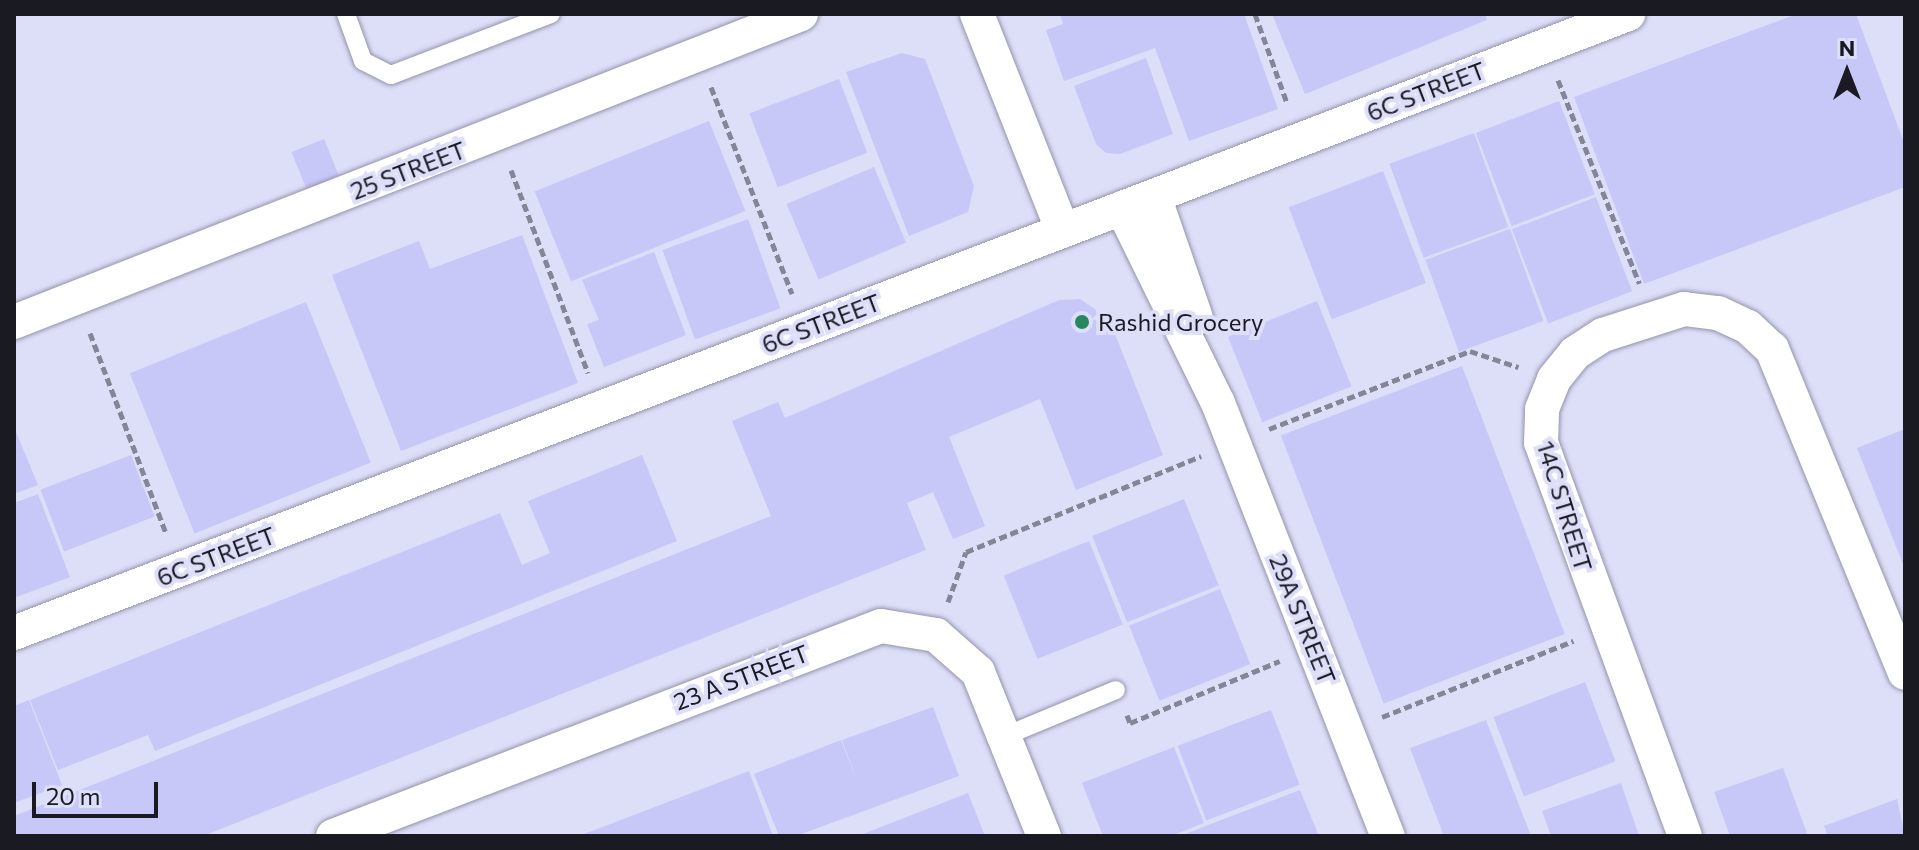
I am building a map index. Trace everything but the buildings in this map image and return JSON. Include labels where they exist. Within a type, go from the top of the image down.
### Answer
[{"type":"street","name":"25 STREET","points":[[14,322],[801,14]]},
{"type":"street","points":[[977,14],[1063,231]]},
{"type":"street","name":"6C STREET","points":[[14,633],[1628,14]]},
{"type":"street","name":"29A STREET","points":[[1154,196],[1218,403],[1388,836]]},
{"type":"street","name":"29A STREET","points":[[1122,208],[1218,403]]},
{"type":"street","name":"14C STREET","points":[[1685,836],[1605,628],[1541,443],[1542,409],[1554,379],[1575,353],[1652,316],[1684,309],[1718,313],[1748,327],[1772,349],[1905,673]]},
{"type":"street","name":"23 A STREET","points":[[333,836],[881,626],[936,635],[959,651],[978,672],[1044,836]]},
{"type":"lane","points":[[346,14],[363,61],[391,75],[551,14]]},
{"type":"lane","points":[[1005,736],[1116,690]]},
{"type":"path","points":[[1255,14],[1300,140]]},
{"type":"path","points":[[1544,46],[1652,316]]},
{"type":"path","points":[[699,56],[806,329]]},
{"type":"path","points":[[497,135],[601,408]]},
{"type":"path","points":[[77,298],[179,570]]},
{"type":"path","points":[[1347,731],[1605,628]]},
{"type":"path","points":[[1116,690],[1130,723],[1314,647]]},
{"type":"place","name":"Rashid Grocery","points":[[1082,322]]}]
